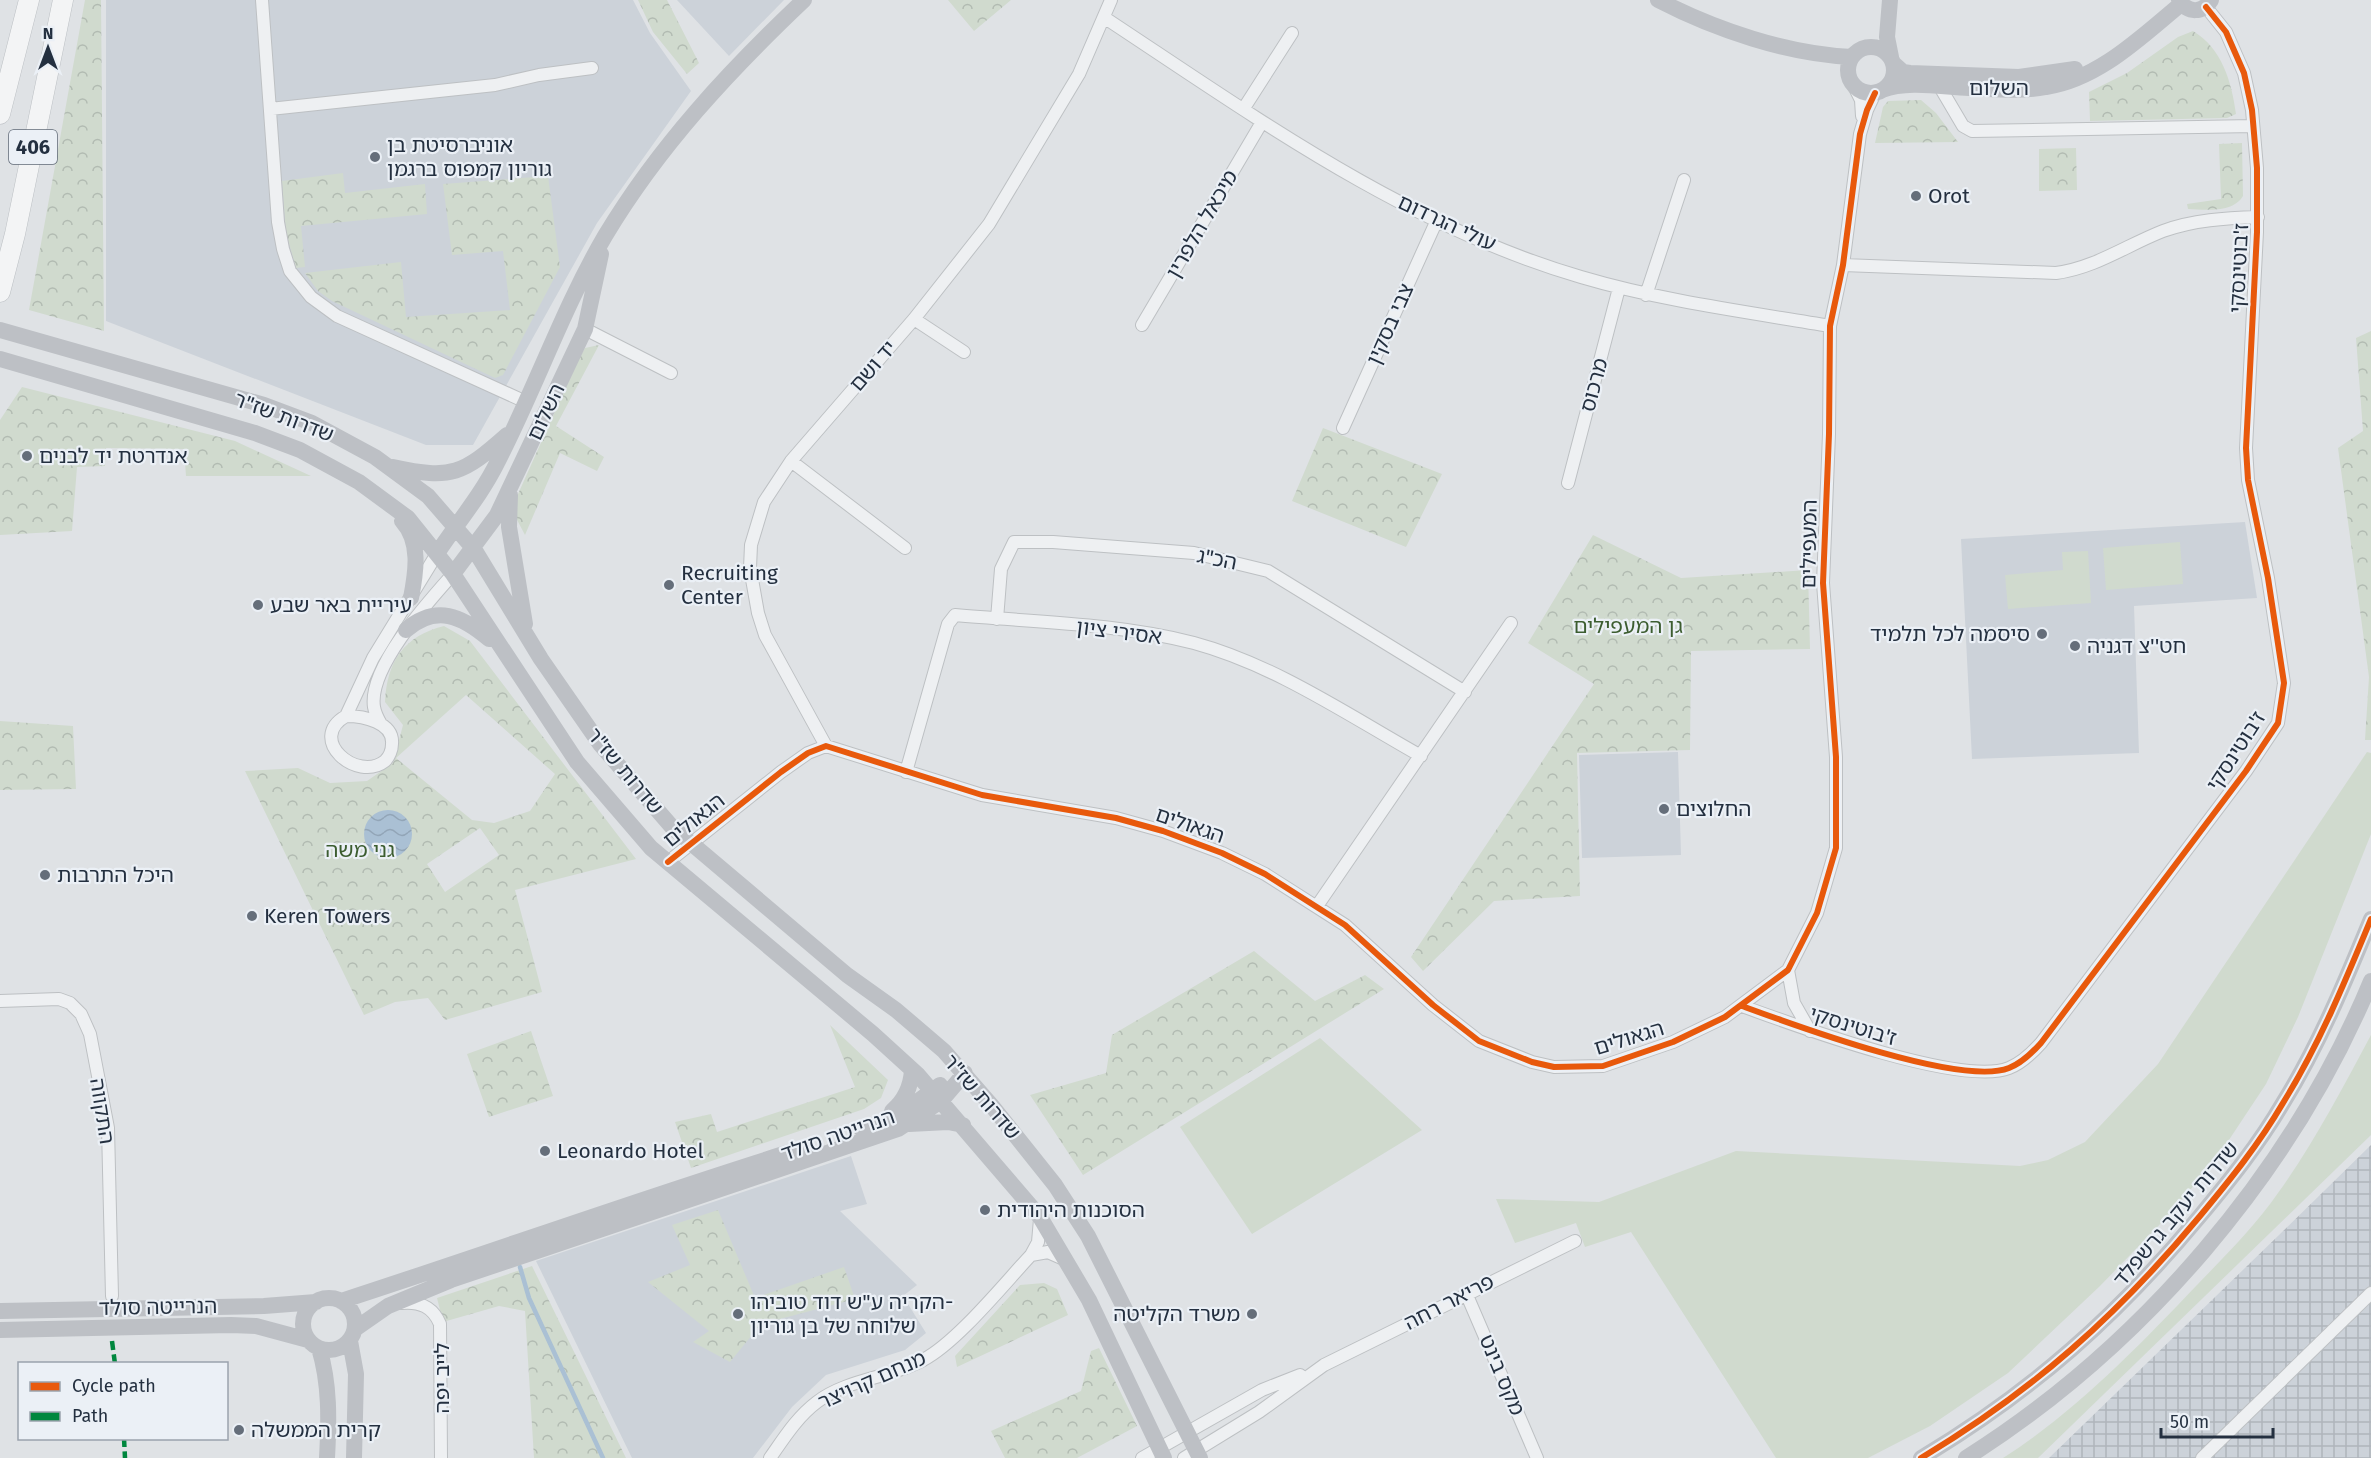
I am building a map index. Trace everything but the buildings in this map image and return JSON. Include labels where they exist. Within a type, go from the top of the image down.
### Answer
[{"type":"main road","name":"406","points":[[0,114],[29,0]]},
{"type":"main road","name":"406","points":[[0,292],[15,234],[63,0]]},
{"type":"main road","name":"השלום","points":[[438,552],[479,495],[526,402],[564,312],[606,235],[659,155],[760,41],[804,0]]},
{"type":"main road","points":[[1659,0],[1696,18],[1798,49],[1831,63],[1867,93],[1879,92],[1894,76],[1893,60],[1887,37],[1889,7]]},
{"type":"main road","name":"השלום","points":[[1879,92],[1902,86],[2019,89],[2048,87],[2086,74],[2110,60],[2180,2]]},
{"type":"main road","points":[[2180,2],[2196,11],[2209,4]]},
{"type":"main road","points":[[1852,82],[1848,71],[1858,52],[1879,37],[1889,7]]},
{"type":"main road","points":[[1798,49],[1858,52],[1879,47],[1893,60]]},
{"type":"main road","name":"השלום","points":[[1893,60],[1903,72],[1910,74],[2019,77],[2055,74],[2110,60]]},
{"type":"main road","name":"השלום","points":[[453,574],[474,549],[497,515],[585,329],[606,235]]},
{"type":"main road","name":"שדרות שז\"ר","points":[[0,330],[264,405],[312,423],[386,465],[428,496],[474,549],[527,636],[600,744],[672,827],[847,975],[896,1010],[965,1073],[1055,1185],[1088,1236],[1187,1430],[1193,1456]]},
{"type":"main road","name":"שדרות שז\"ר","points":[[0,358],[255,433],[300,450],[379,495],[408,518],[438,552],[577,762],[651,848],[873,1034],[912,1070],[963,1125],[1040,1217],[1069,1262],[1162,1453]]},
{"type":"main road","points":[[386,465],[421,473],[453,472],[475,464],[512,431]]},
{"type":"main road","points":[[510,486],[509,527],[527,636]]},
{"type":"main road","points":[[379,495],[409,528],[416,564],[411,598]]},
{"type":"main road","points":[[406,630],[419,619],[429,615],[460,619],[501,649]]},
{"type":"main road","name":"שדרות יעקב גרשפלד","points":[[1921,1458],[2023,1391],[2068,1355],[2124,1302],[2168,1254],[2244,1162],[2283,1104],[2313,1051],[2371,920]]},
{"type":"main road","name":"שדרות יעקב גרשפלד","points":[[1966,1458],[2037,1410],[2092,1365],[2186,1269],[2263,1176],[2303,1116],[2333,1062],[2371,981]]},
{"type":"main road","points":[[871,1128],[902,1102],[911,1080],[912,1070]]},
{"type":"main road","name":"הנרייטה סולד","points":[[352,1335],[388,1306],[451,1280],[863,1141],[906,1124],[965,1073]]},
{"type":"main road","name":"הנרייטה סולד","points":[[341,1301],[578,1224],[688,1184],[871,1128],[936,1096]]},
{"type":"main road","points":[[906,1124],[948,1122],[963,1125]]},
{"type":"main road","points":[[327,1458],[329,1418],[325,1368],[304,1319],[316,1302],[332,1299],[341,1301],[353,1313],[352,1335],[356,1374],[354,1458]]},
{"type":"main road","name":"הנרייטה סולד","points":[[0,1311],[264,1306],[316,1302]]},
{"type":"main road","name":"הנרייטה סולד","points":[[0,1330],[256,1326],[314,1344]]},
{"type":"main road","points":[[314,1344],[339,1348],[352,1335]]},
{"type":"street","points":[[262,0],[278,222],[290,271],[311,297],[337,316],[526,402]]},
{"type":"street","name":"יד ושם","points":[[826,746],[765,635],[758,613],[750,568],[751,545],[764,502],[792,462],[914,319],[989,224],[1079,74],[1111,0]]},
{"type":"street","name":"ז'בוטינסקי","points":[[1742,1006],[1810,1031],[1906,1059],[1982,1073],[2009,1069],[2029,1056],[2041,1043],[2239,780],[2278,723],[2284,683],[2246,448],[2258,217],[2253,126],[2244,73],[2226,32],[2209,4]]},
{"type":"street","name":"עולי הגרדום","points":[[1105,18],[1350,177],[1437,220],[1578,277],[1646,295],[1830,326]]},
{"type":"street","points":[[1244,108],[1292,33]]},
{"type":"street","points":[[270,109],[495,85],[539,75],[592,68]]},
{"type":"street","name":"המעפילים","points":[[1742,1006],[1788,970],[1817,913],[1836,848],[1836,757],[1823,583],[1829,434],[1830,326],[1843,265],[1862,123],[1861,100],[1852,82]]},
{"type":"street","points":[[1940,87],[1958,119],[1972,131],[2253,126]]},
{"type":"street","name":"המעפילים","points":[[1862,123],[1879,92]]},
{"type":"street","name":"מיכאל הלפרין","points":[[1142,326],[1262,122]]},
{"type":"street","points":[[1646,295],[1684,180]]},
{"type":"street","points":[[1843,265],[2040,273],[2067,271],[2087,266],[2179,226],[2218,219],[2258,217]]},
{"type":"street","name":"צבי בסקין","points":[[1343,428],[1437,220]]},
{"type":"street","name":"מרכוס","points":[[1568,483],[1619,288]]},
{"type":"street","points":[[914,319],[964,352]]},
{"type":"street","points":[[585,329],[671,373]]},
{"type":"street","points":[[792,462],[904,548]]},
{"type":"street","name":"הכ\"ג","points":[[997,619],[1000,569],[1014,542],[1053,542],[1194,553],[1268,572],[1465,692]]},
{"type":"street","points":[[438,552],[373,658],[346,716],[334,726],[331,738],[336,753],[354,765],[368,768],[386,760],[392,750],[393,738],[381,724],[374,708],[374,695],[394,648],[406,630],[453,574]]},
{"type":"street","name":"אסירי ציון","points":[[906,772],[948,624],[955,615],[1161,636],[1222,652],[1255,664],[1298,686],[1421,756]]},
{"type":"street","points":[[1317,906],[1511,623]]},
{"type":"street","points":[[346,716],[358,716],[381,724]]},
{"type":"street","name":"הגאולים","points":[[668,862],[808,753],[826,746],[982,795],[1116,818],[1163,831],[1222,853],[1317,906],[1345,926],[1433,1005],[1479,1041],[1532,1062],[1577,1068],[1624,1061],[1698,1032],[1742,1006]]},
{"type":"street","name":"ז'בוטינסקי","points":[[1788,970],[1794,1003],[1810,1031]]},
{"type":"street","name":"התקווה","points":[[0,1001],[59,999],[70,1003],[81,1014],[90,1034],[108,1128],[112,1296]]},
{"type":"street","name":"מנחם קרויצר","points":[[770,1458],[798,1419],[818,1401],[847,1387],[924,1360],[961,1329],[1031,1255],[1038,1242],[1040,1217]]},
{"type":"street","name":"פריאר רחה","points":[[1142,1458],[1162,1453],[1187,1430],[1262,1390],[1324,1365],[1575,1241]]},
{"type":"street","points":[[1031,1255],[1048,1252],[1069,1262]]},
{"type":"street","name":"מקס בינט","points":[[1466,1293],[1537,1458]]},
{"type":"street","points":[[2202,1458],[2371,1293]]},
{"type":"street","name":"לייב יפה","points":[[388,1306],[420,1304],[436,1314],[440,1324],[441,1458]]},
{"type":"street","name":"פריאר רחה","points":[[1193,1456],[1324,1365]]},
{"type":"shaded area","name":"אוניברסיטת בן גוריון קמפוס ברגמן","points":[[106,0],[633,0],[650,33],[691,91],[597,223],[473,445],[426,445],[106,321]]},
{"type":"shaded area","points":[[677,0],[784,0],[729,56]]},
{"type":"shaded area","points":[[2245,522],[2257,598],[2134,606],[2139,753],[1972,759],[1961,539]]},
{"type":"shaded area","points":[[1678,752],[1681,855],[1582,858],[1579,755]]},
{"type":"shaded area","points":[[2371,1145],[2371,1458],[2049,1458],[2279,1235]]},
{"type":"shaded area","name":"הקריה ע\"ש דוד טוביהו- שלוחה של בן גוריון","points":[[851,1156],[867,1204],[840,1211],[917,1285],[903,1296],[926,1333],[905,1350],[826,1375],[792,1407],[753,1458],[632,1458],[536,1261]]},
{"type":"green space","points":[[85,0],[101,0],[104,331],[29,310]]},
{"type":"green space","points":[[638,0],[667,0],[699,63],[687,74],[653,32]]},
{"type":"green space","points":[[948,0],[1011,0],[974,31]]},
{"type":"green space","points":[[2193,31],[2211,47],[2224,67],[2232,90],[2236,114],[2227,118],[2090,121],[2089,92],[2127,73],[2178,37]]},
{"type":"green space","points":[[1921,100],[1936,113],[1958,142],[1875,143],[1883,107],[1888,101]]},
{"type":"green space","points":[[2242,143],[2243,196],[2239,201],[2226,208],[2188,209],[2187,204],[2221,199],[2219,144]]},
{"type":"green space","points":[[2076,148],[2077,190],[2039,191],[2039,149]]},
{"type":"green space","points":[[343,173],[345,193],[425,184],[427,214],[301,226],[305,267],[296,268],[286,233],[282,181]]},
{"type":"green space","points":[[548,176],[560,267],[503,375],[495,378],[332,301],[318,291],[305,273],[401,262],[406,317],[510,310],[503,251],[452,255],[443,184]]},
{"type":"green space","points":[[2371,331],[2371,740],[2365,740],[2369,677],[2338,448],[2363,431],[2356,338]]},
{"type":"green space","points":[[599,345],[556,426],[604,457],[597,471],[560,453],[525,535],[515,516],[514,503],[578,360],[585,348]]},
{"type":"green space","points":[[22,387],[235,441],[311,476],[186,476],[184,449],[106,448],[105,466],[77,467],[72,531],[0,535],[0,420]]},
{"type":"green space","points":[[1323,428],[1442,474],[1406,547],[1292,501]]},
{"type":"green space","name":"גן המעפילים","points":[[1593,535],[1681,578],[1808,570],[1810,649],[1691,651],[1690,750],[1577,753],[1580,896],[1494,901],[1423,971],[1411,957],[1594,684],[1528,643]]},
{"type":"green space","points":[[2180,542],[2183,584],[2106,590],[2103,548]]},
{"type":"green space","points":[[2088,551],[2091,603],[2008,609],[2005,575],[2063,570],[2062,552]]},
{"type":"green space","name":"גני משה","points":[[444,626],[470,641],[636,859],[515,890],[542,992],[445,1020],[428,998],[395,1002],[364,1015],[245,771],[298,768],[330,783],[367,781],[393,763],[403,725],[385,702],[389,674],[400,652],[418,636]],"holes":[[[466,695],[555,774],[530,811],[494,823],[472,820],[396,758]],[[480,828],[499,855],[445,892],[427,864]]]},
{"type":"green space","points":[[0,721],[73,726],[76,789],[0,790]]},
{"type":"green space","points":[[2367,752],[2371,753],[2371,834],[2298,1017],[2266,1084],[2215,1161],[2165,1219],[2100,1286],[2008,1373],[1930,1426],[1868,1458],[1776,1458],[1631,1232],[1585,1247],[1576,1223],[1515,1243],[1496,1199],[1599,1202],[1736,1151],[2020,1166],[2048,1160],[2085,1142],[2158,1064]]},
{"type":"green space","points":[[1254,951],[1315,1001],[1365,975],[1384,989],[1083,1175],[1030,1095],[1106,1073],[1112,1035]]},
{"type":"green space","points":[[830,1025],[888,1080],[881,1098],[864,1109],[691,1168],[675,1122],[711,1114],[717,1132],[855,1087]]},
{"type":"green space","points":[[531,1031],[553,1096],[489,1117],[467,1054]]},
{"type":"green space","points":[[2371,1035],[2371,1135],[2038,1458],[2003,1458],[2030,1440],[2105,1378],[2250,1229],[2304,1155]]},
{"type":"green space","points":[[1320,1038],[1422,1130],[1252,1234],[1180,1127]]},
{"type":"green space","points":[[718,1210],[755,1298],[844,1267],[855,1299],[761,1324],[730,1362],[693,1342],[709,1331],[648,1282],[690,1265],[672,1225]]},
{"type":"green space","points":[[532,1266],[626,1458],[534,1458],[525,1311],[499,1306],[443,1322],[437,1298]]},
{"type":"green space","points":[[1044,1283],[1057,1289],[1068,1315],[957,1367],[955,1356],[1020,1285]]},
{"type":"green space","points":[[1099,1348],[1137,1426],[1077,1458],[1005,1458],[991,1431],[1081,1391],[1091,1351]]},
{"type":"water","points":[[388,810],[405,817],[412,834],[405,851],[388,858],[371,851],[364,834],[371,817]]},
{"type":"waterway","points":[[520,1267],[529,1298],[603,1458]]},
{"type":"marked path","points":[[112,1341],[115,1362]]},
{"type":"marked path","points":[[124,1440],[125,1458]]},
{"type":"cycle path","points":[[1742,1006],[1837,1039],[1917,1062],[1986,1072],[2014,1066],[2041,1043],[2246,771],[2278,723],[2284,683],[2268,578],[2248,480],[2246,448],[2257,232],[2257,168],[2252,110],[2244,73],[2226,32],[2206,7]]},
{"type":"cycle path","points":[[668,862],[781,772],[808,753],[826,746],[982,795],[1116,818],[1163,831],[1222,853],[1265,874],[1345,925],[1433,1005],[1479,1041],[1532,1062],[1554,1067],[1603,1066],[1673,1042],[1725,1017],[1788,970],[1817,913],[1836,848],[1836,757],[1823,583],[1829,434],[1830,326],[1843,265],[1860,134],[1875,93]]},
{"type":"cycle path","points":[[1921,1458],[2000,1406],[2071,1349],[2137,1287],[2200,1216],[2254,1147],[2296,1081],[2331,1013],[2371,919]]},
{"type":"place","name":"אוניברסיטת בן גוריון קמפוס ברגמן","points":[[375,157]]},
{"type":"place","name":"Orot","points":[[1916,196]]},
{"type":"place","name":"אנדרטת יד לבנים","points":[[27,456]]},
{"type":"place","name":"Recruiting Center","points":[[669,585]]},
{"type":"place","name":"עיריית באר שבע","points":[[258,605]]},
{"type":"place","name":"סיסמה לכל תלמיד","points":[[2042,634]]},
{"type":"place","name":"חט''צ דגניה","points":[[2075,646]]},
{"type":"place","name":"החלוצים","points":[[1664,809]]},
{"type":"place","name":"היכל התרבות","points":[[45,875]]},
{"type":"place","name":"Keren Towers","points":[[252,916]]},
{"type":"place","name":"Leonardo Hotel","points":[[545,1151]]},
{"type":"place","name":"הסוכנות היהודית","points":[[985,1210]]},
{"type":"place","name":"הקריה ע\"ש דוד טוביהו- שלוחה של בן גוריון","points":[[738,1314]]},
{"type":"place","name":"משרד הקליטה","points":[[1252,1314]]},
{"type":"place","name":"קרית הממשלה","points":[[239,1430]]}]
